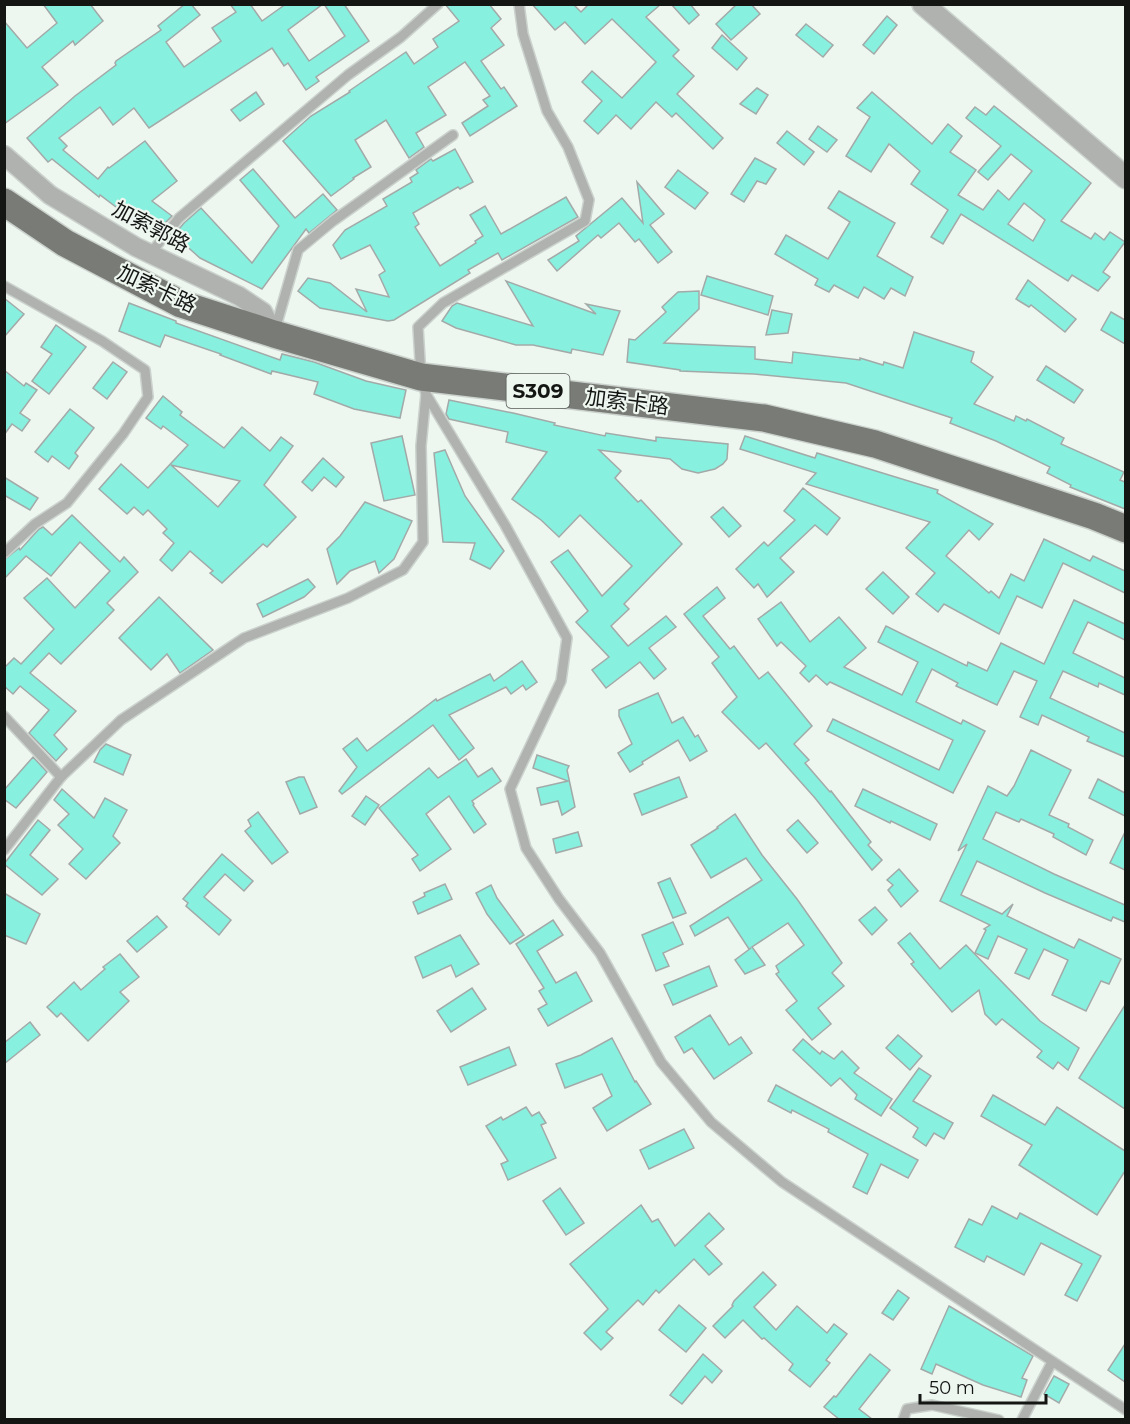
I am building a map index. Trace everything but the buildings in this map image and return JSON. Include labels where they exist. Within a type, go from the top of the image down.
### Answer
[{"type":"main road","name":"加索卡路","points":[[4,202],[65,243],[181,304],[424,385],[764,418],[875,444],[1094,516],[1125,529]]},
{"type":"street","points":[[923,4],[1125,178]]},
{"type":"street","name":"加索郭路","points":[[4,155],[50,195],[136,247],[239,296],[263,312],[274,334]]},
{"type":"lane","points":[[150,254],[179,218],[348,75],[401,37],[438,4]]},
{"type":"lane","points":[[4,850],[61,777],[121,720],[244,638],[348,598],[403,570],[423,542],[421,446],[424,385],[418,327],[443,303],[585,221],[589,200],[568,147],[547,111],[524,34],[519,4]]},
{"type":"lane","points":[[274,334],[298,250],[343,214],[453,135]]},
{"type":"lane","points":[[4,286],[102,341],[145,370],[148,397],[123,434],[67,503],[36,524],[4,553]]},
{"type":"lane","points":[[424,385],[567,638],[561,681],[510,789],[526,848],[559,899],[600,953],[661,1062],[711,1122],[782,1182],[1125,1410]]},
{"type":"lane","points":[[4,716],[61,777]]},
{"type":"lane","points":[[1022,1419],[1052,1362]]},
{"type":"lane","points":[[903,1419],[907,1409],[932,1405],[999,1419]]}]
